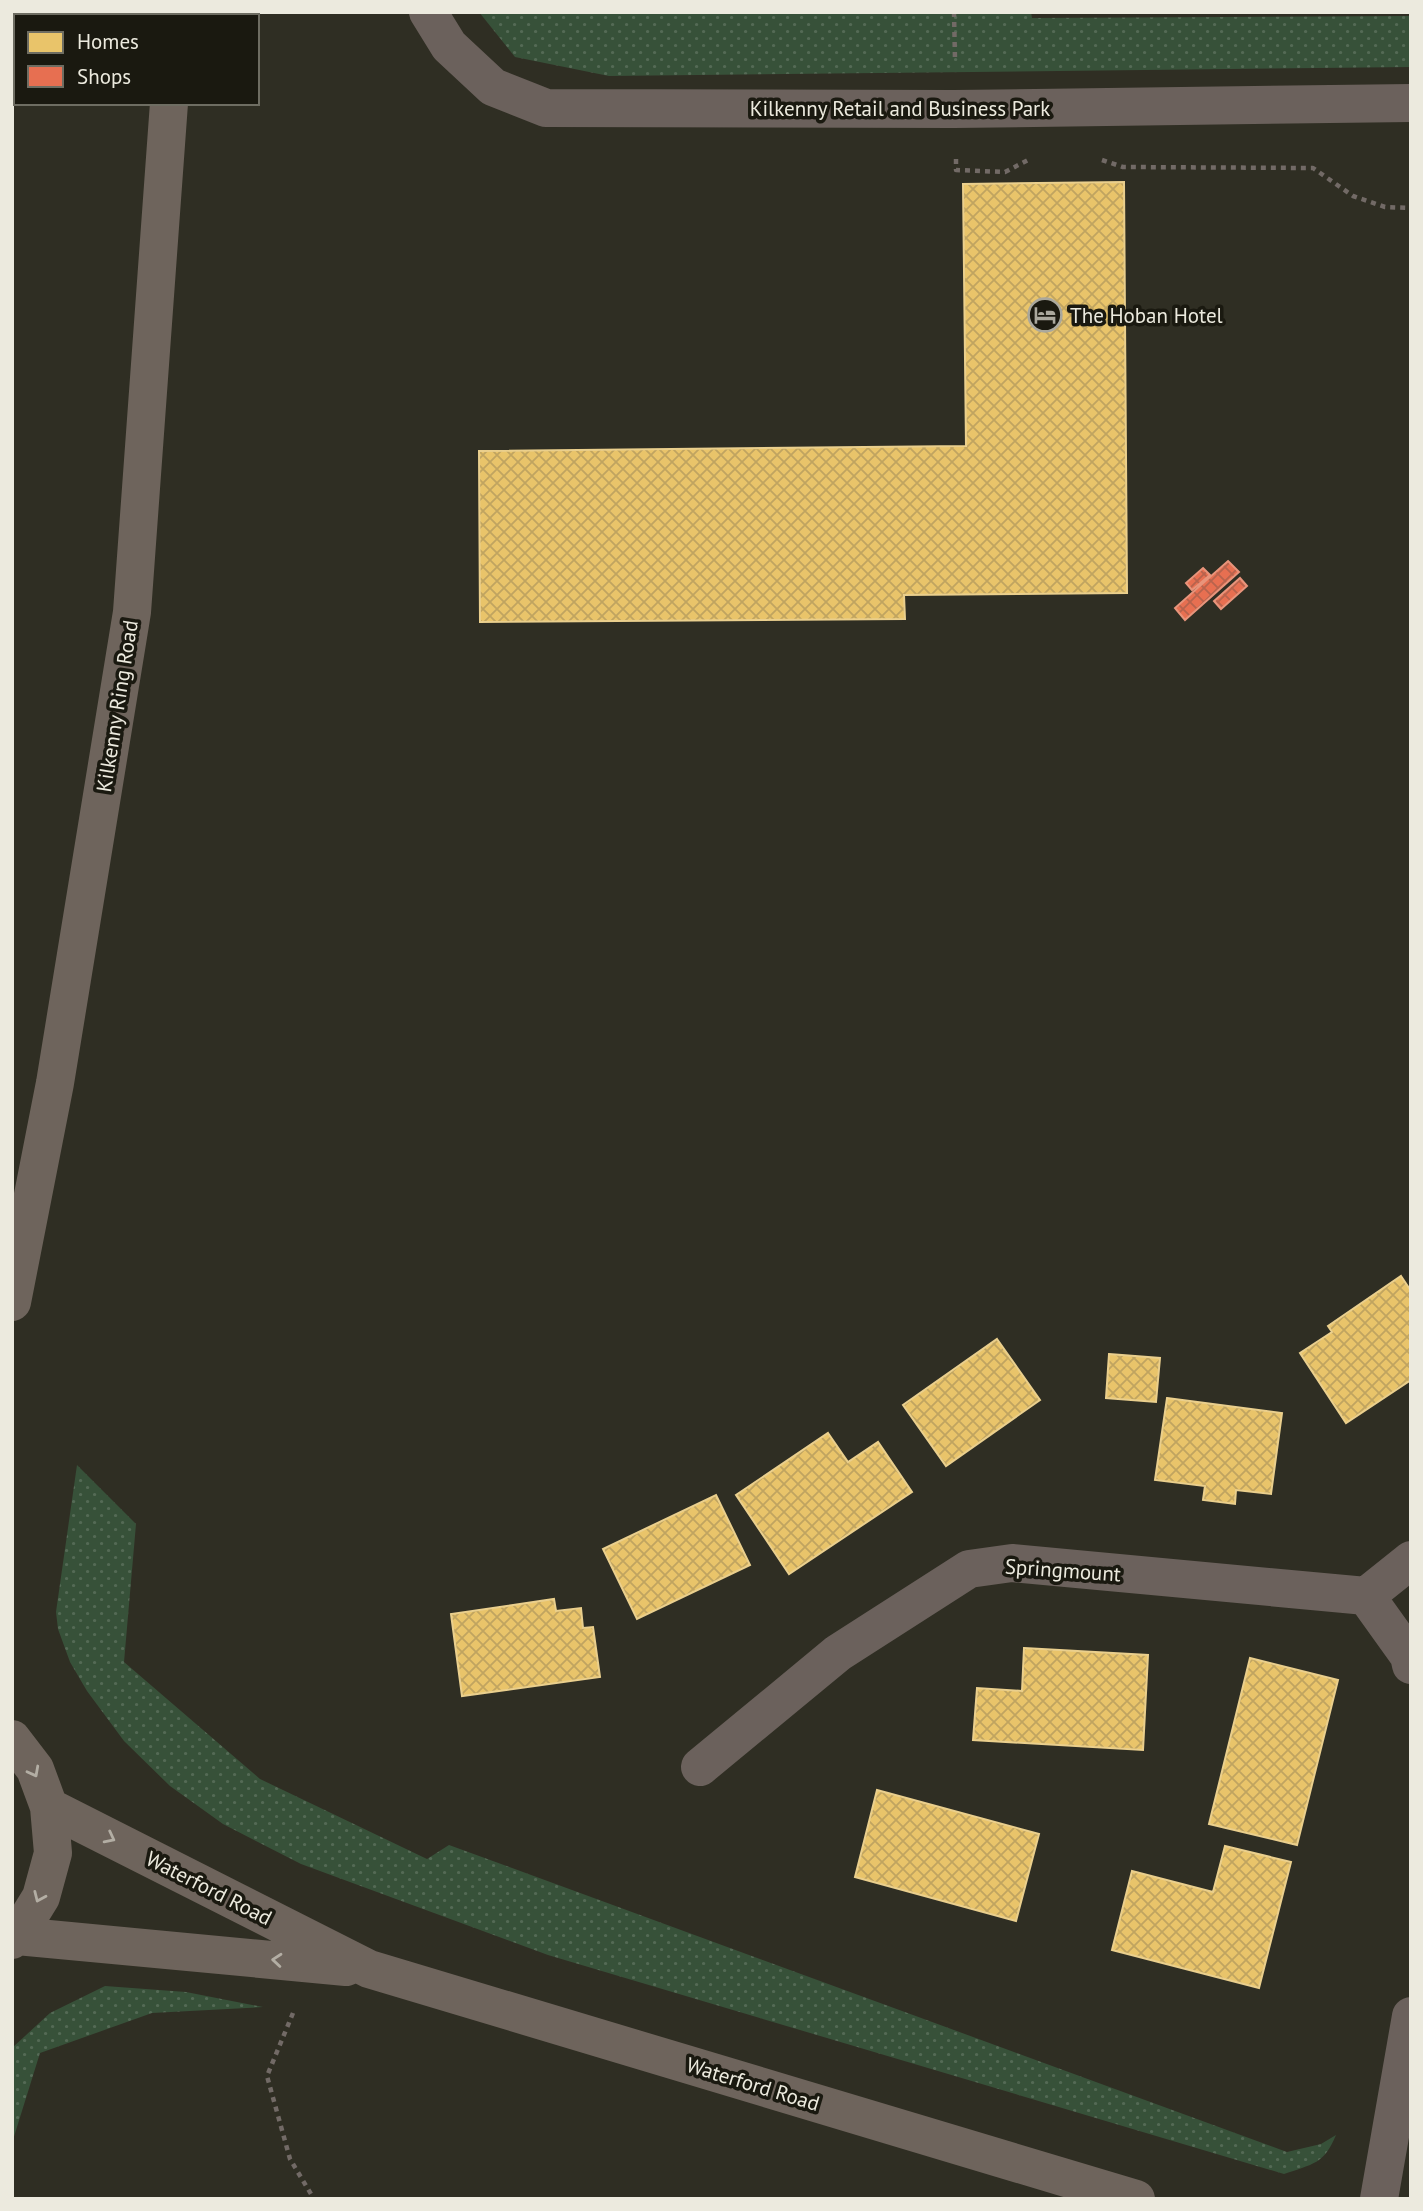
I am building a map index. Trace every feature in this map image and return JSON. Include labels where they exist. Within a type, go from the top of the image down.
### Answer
[{"type":"highway","name":"Kilkenny Ring Road","points":[[12,1302],[55,1083],[132,612],[169,105]]},
{"type":"highway","points":[[12,1739],[35,1769],[49,1807],[53,1853],[41,1897],[15,1938]]},
{"type":"highway","name":"Waterford Road","points":[[49,1807],[369,1969],[1136,2199]]},
{"type":"highway","name":"Waterford Road","points":[[15,1938],[369,1969]]},
{"type":"street","name":"Kilkenny Retail and Business Park","points":[[428,12],[449,46],[493,87],[546,108],[954,109],[1411,103]]},
{"type":"street","points":[[1411,1560],[1366,1596],[1409,1656],[1411,1665]]},
{"type":"street","name":"Springmount","points":[[700,1767],[838,1653],[969,1569],[1012,1563],[1366,1596]]},
{"type":"street","points":[[1379,2199],[1411,2016]]},
{"type":"path","points":[[956,170],[1005,172],[1036,156]]},
{"type":"path","points":[[1090,156],[1123,167],[1313,168],[1353,196],[1385,207],[1411,208]]},
{"type":"path","points":[[313,1964],[267,2077],[290,2159],[314,2199]]},
{"type":"green space","points":[[479,12],[1031,12],[1032,18],[1411,16],[1411,67],[609,76],[515,57]]},
{"type":"green space","points":[[77,1465],[136,1524],[124,1662],[260,1779],[427,1859],[449,1845],[1287,2152],[1321,2144],[1336,2135],[1332,2145],[1316,2162],[1284,2174],[548,1955],[301,1864],[223,1824],[170,1786],[124,1741],[87,1691],[70,1662],[58,1629],[56,1612]]},
{"type":"green space","points":[[105,1986],[186,1992],[263,2007],[152,2013],[40,2053],[12,2143],[12,2048],[50,2013]]},
{"type":"building: Homes","name":"The Hoban Hotel","points":[[1124,182],[1127,593],[904,595],[905,619],[480,622],[479,451],[966,446],[963,184]]},
{"type":"building: Homes","points":[[1401,1276],[1411,1291],[1411,1380],[1346,1423],[1300,1353],[1332,1332],[1328,1326]]},
{"type":"building: Homes","points":[[997,1339],[1040,1400],[946,1466],[903,1405]]},
{"type":"building: Homes","points":[[1109,1354],[1160,1358],[1156,1402],[1106,1398]]},
{"type":"building: Homes","points":[[1167,1398],[1282,1413],[1271,1494],[1236,1490],[1235,1504],[1203,1500],[1205,1486],[1155,1480]]},
{"type":"building: Homes","points":[[828,1433],[848,1462],[878,1442],[912,1492],[789,1574],[736,1495]]},
{"type":"building: Homes","points":[[716,1495],[750,1565],[637,1619],[603,1549]]},
{"type":"building: Homes","points":[[554,1599],[556,1611],[581,1608],[583,1628],[593,1627],[600,1677],[462,1696],[451,1614]]},
{"type":"building: Homes","points":[[1024,1648],[1148,1655],[1143,1750],[973,1740],[977,1688],[1022,1691]]},
{"type":"building: Homes","points":[[1250,1658],[1338,1680],[1297,1845],[1209,1824]]},
{"type":"building: Homes","points":[[877,1790],[1039,1834],[1016,1921],[855,1877]]},
{"type":"building: Homes","points":[[1225,1846],[1291,1862],[1259,1988],[1112,1950],[1132,1871],[1213,1892]]},
{"type":"building: Shops","points":[[1228,561],[1239,572],[1185,620],[1175,608]]},
{"type":"building: Shops","points":[[1203,568],[1210,575],[1192,590],[1186,583]]},
{"type":"building: Shops","points":[[1240,578],[1247,586],[1221,609],[1214,601]]},
{"type":"place","name":"The Hoban Hotel","points":[[1045,315]]}]
